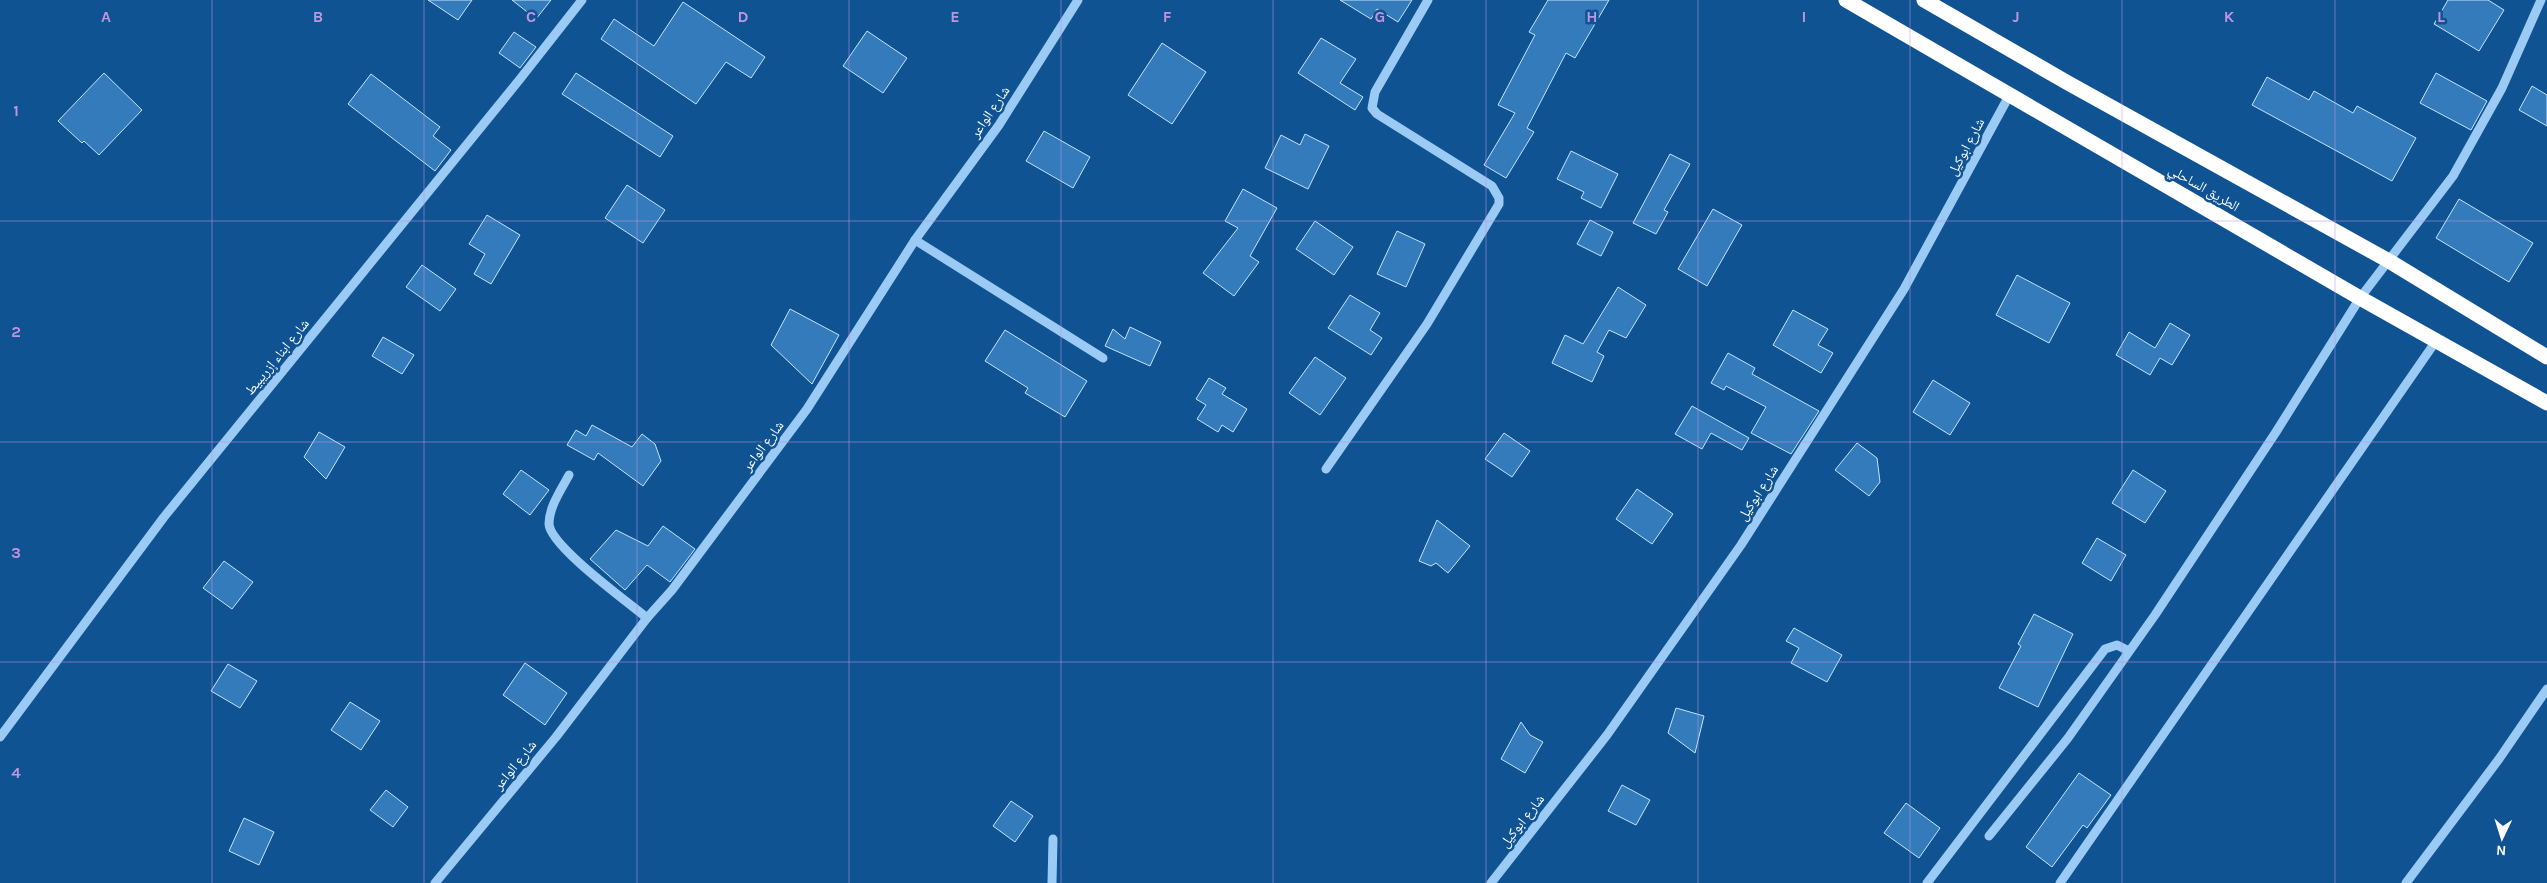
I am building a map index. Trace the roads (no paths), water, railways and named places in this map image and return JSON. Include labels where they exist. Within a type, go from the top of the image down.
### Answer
[{"type":"highway","name":"الطريق الساحلي","points":[[1846,0],[2360,298],[2547,403]]},
{"type":"highway","name":"الطريق الساحلي","points":[[1924,0],[2068,83],[2389,261],[2547,357]]},
{"type":"street","name":"شارع ابناء إزريبيط","points":[[0,737],[164,517],[582,0]]},
{"type":"street","name":"شارع الواعر","points":[[435,883],[556,736],[647,618],[672,590],[807,409],[915,240],[999,124],[1078,0]]},
{"type":"street","points":[[1326,469],[1427,324],[1499,204],[1499,198],[1492,186],[1377,114],[1372,108],[1375,92],[1428,0]]},
{"type":"street","points":[[1989,836],[2068,738],[2129,651],[2276,432],[2360,298],[2454,176],[2502,88],[2541,0]]},
{"type":"street","name":"شارع ابوكيل","points":[[1491,883],[1608,735],[1741,545],[1904,289],[2010,94]]},
{"type":"street","points":[[915,240],[1104,358]]},
{"type":"street","points":[[2060,883],[2436,341]]},
{"type":"street","points":[[569,475],[551,511],[550,531],[564,549],[647,618]]},
{"type":"street","points":[[1927,883],[2105,648],[2117,645],[2129,651]]},
{"type":"street","points":[[2406,883],[2499,759],[2547,689]]},
{"type":"street","points":[[1052,883],[1053,839]]}]
